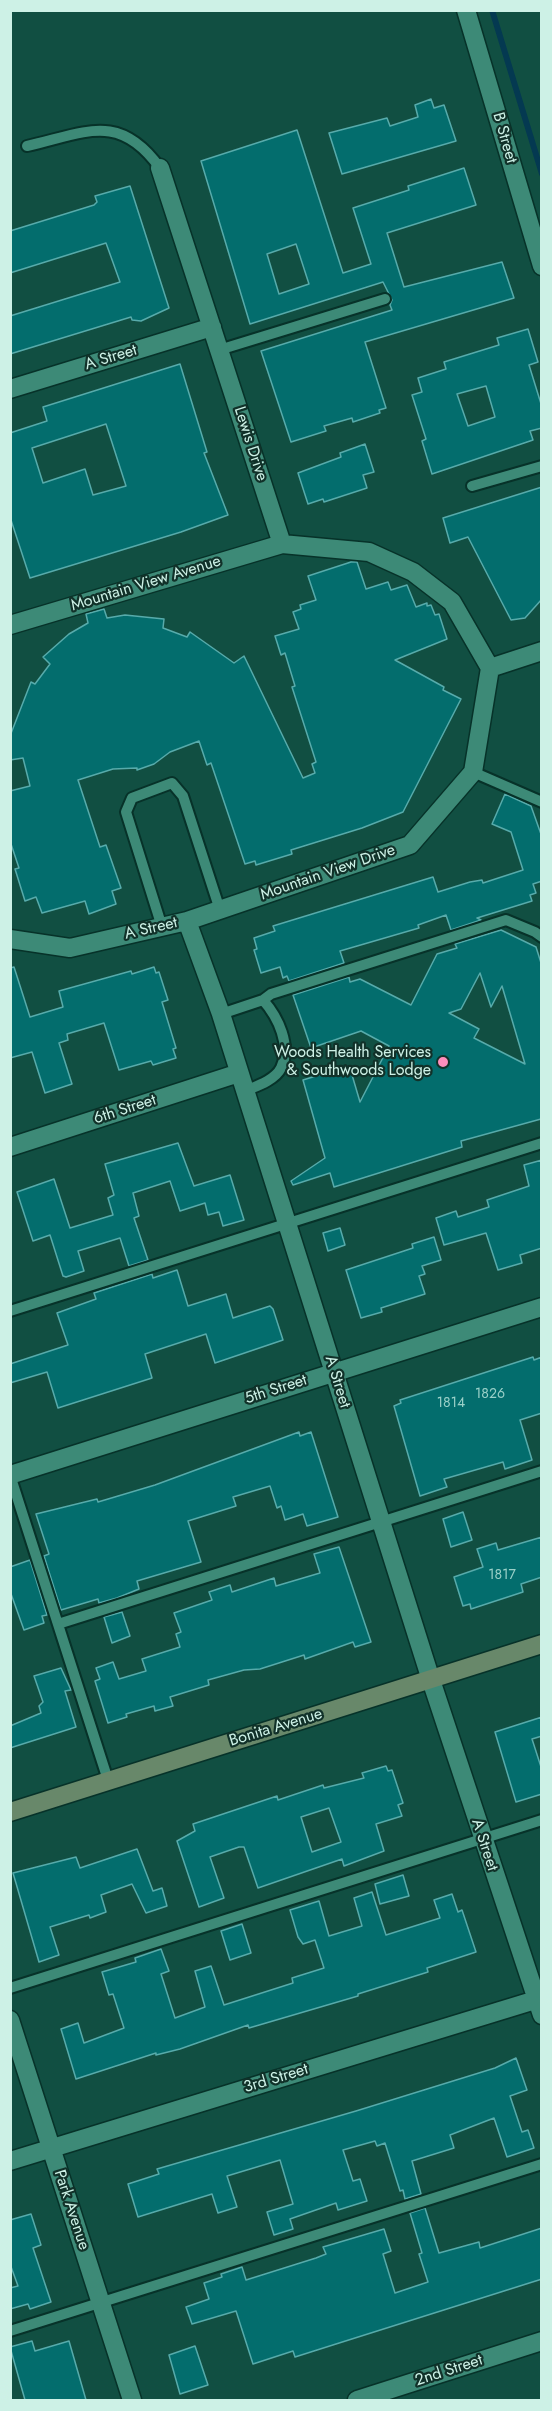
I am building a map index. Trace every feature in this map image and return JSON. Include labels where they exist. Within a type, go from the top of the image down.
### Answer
[{"type":"main road","name":"Bonita Avenue","points":[[10,1812],[542,1644]]},
{"type":"street","name":"B Street","points":[[466,10],[542,266]]},
{"type":"street","name":"Lewis Drive","points":[[160,168],[282,544]]},
{"type":"street","name":"A Street","points":[[10,389],[212,327]]},
{"type":"street","points":[[282,544],[369,552],[414,572],[452,602],[490,668],[473,772]]},
{"type":"street","name":"Mountain View Avenue","points":[[10,625],[282,544]]},
{"type":"street","points":[[490,668],[542,651]]},
{"type":"street","name":"Mountain View Drive","points":[[187,921],[410,845],[473,772]]},
{"type":"street","name":"A Street","points":[[10,939],[70,948],[187,921],[221,1014],[430,1680],[540,2004]]},
{"type":"street","name":"6th Street","points":[[10,1146],[239,1073]]},
{"type":"street","name":"5th Street","points":[[10,1475],[542,1307]]},
{"type":"street","name":"3rd Street","points":[[10,2161],[540,2004]]},
{"type":"street","name":"Park Avenue","points":[[10,2019],[132,2400]]},
{"type":"street","name":"2nd Street","points":[[357,2400],[542,2341]]},
{"type":"lane","points":[[27,146],[103,129],[122,133],[137,141],[160,168]]},
{"type":"lane","points":[[219,350],[385,299]]},
{"type":"lane","points":[[472,486],[542,466]]},
{"type":"lane","points":[[473,772],[542,802]]},
{"type":"lane","points":[[162,927],[126,812],[132,798],[172,783],[183,796],[220,910]]},
{"type":"lane","points":[[221,1014],[271,994],[506,920],[539,932]]},
{"type":"lane","points":[[245,1091],[262,1084],[280,1070],[286,1047],[274,1012],[263,999]]},
{"type":"lane","points":[[10,1311],[542,1143]]},
{"type":"lane","points":[[58,1624],[542,1471]]},
{"type":"lane","points":[[10,1475],[108,1780]]},
{"type":"lane","points":[[10,1988],[542,1821]]},
{"type":"lane","points":[[10,2331],[542,2164]]},
{"type":"building","points":[[431,99],[434,108],[444,105],[456,141],[342,174],[329,133],[387,118],[390,126],[418,117],[415,105]]},
{"type":"building","points":[[297,130],[343,273],[371,264],[353,208],[409,190],[408,186],[464,168],[476,205],[387,233],[404,287],[502,262],[514,298],[365,342],[386,408],[379,410],[380,413],[353,422],[352,418],[324,426],[326,431],[291,442],[261,351],[392,310],[390,305],[392,300],[383,282],[250,324],[201,161]],"holes":[[[296,244],[309,284],[279,294],[267,254]]]},
{"type":"building","points":[[130,186],[169,308],[141,321],[132,320],[131,317],[10,354],[10,316],[120,282],[106,243],[10,273],[10,231],[94,205],[97,202],[95,196]]},
{"type":"building","points":[[528,329],[538,362],[529,365],[542,407],[542,428],[530,431],[533,440],[432,474],[422,441],[426,439],[412,395],[422,392],[418,378],[446,369],[444,362],[499,345],[497,338]],"holes":[[[486,386],[495,417],[468,426],[457,394]]]},
{"type":"building","points":[[180,364],[207,452],[204,453],[228,515],[181,532],[30,578],[10,517],[10,433],[47,421],[43,407]],"holes":[[[106,424],[126,486],[93,495],[85,469],[43,483],[32,448]]]},
{"type":"building","points":[[365,444],[374,472],[363,475],[367,488],[324,502],[323,499],[308,504],[298,473],[341,457],[340,453]]},
{"type":"building","points":[[542,487],[542,599],[525,618],[511,620],[468,537],[450,543],[443,518]]},
{"type":"building","points":[[357,562],[366,589],[388,582],[391,590],[407,585],[416,607],[427,603],[427,606],[431,605],[435,615],[439,614],[447,639],[395,660],[461,699],[403,812],[362,828],[291,850],[292,854],[256,865],[255,861],[245,864],[211,763],[207,765],[199,741],[170,752],[154,764],[137,770],[137,768],[113,769],[78,780],[100,847],[106,845],[121,888],[112,891],[116,904],[89,914],[85,901],[42,913],[36,897],[25,901],[15,869],[19,868],[10,841],[10,791],[30,786],[23,758],[10,760],[10,736],[31,682],[35,684],[50,664],[43,657],[69,634],[88,623],[86,614],[104,609],[107,618],[125,615],[164,619],[163,628],[187,637],[190,632],[234,663],[244,656],[303,778],[315,773],[312,764],[316,762],[292,687],[295,686],[285,653],[281,655],[275,636],[299,629],[293,612],[301,609],[300,605],[316,600],[308,576]]},
{"type":"building","points":[[505,794],[531,806],[542,837],[542,881],[533,884],[536,893],[530,895],[532,901],[477,918],[481,920],[451,930],[446,915],[418,925],[419,928],[340,951],[344,963],[289,981],[287,976],[283,978],[280,967],[261,973],[254,950],[257,949],[254,938],[275,931],[273,926],[433,877],[438,892],[470,882],[482,880],[483,883],[523,870],[511,832],[492,824]]},
{"type":"building","name":"Woods Health Services & Southwoods Lodge","points":[[501,930],[536,947],[542,966],[541,1119],[461,1141],[462,1147],[334,1187],[330,1173],[293,1185],[291,1181],[325,1158],[303,1080],[342,1068],[343,1071],[350,1068],[360,1102],[389,1046],[361,1031],[311,1048],[293,995],[349,977],[350,982],[360,979],[411,1005],[437,954],[457,948],[455,944]],"holes":[[[480,973],[491,1007],[502,986],[525,1064],[474,1038],[479,1029],[449,1013],[461,1009]]]},
{"type":"building","points":[[14,967],[30,1017],[63,1007],[59,991],[154,967],[156,973],[159,972],[168,1000],[162,1002],[176,1048],[173,1049],[176,1058],[153,1065],[151,1061],[119,1070],[104,1023],[67,1034],[68,1040],[59,1043],[72,1084],[45,1093],[32,1052],[10,1058],[10,968]]},
{"type":"building","points":[[178,1143],[194,1186],[230,1175],[244,1220],[223,1226],[219,1212],[208,1215],[205,1203],[180,1211],[170,1181],[133,1193],[139,1216],[134,1218],[148,1260],[129,1266],[120,1238],[78,1251],[84,1271],[63,1276],[50,1235],[33,1241],[17,1192],[54,1179],[70,1228],[113,1215],[108,1198],[114,1195],[105,1164]]},
{"type":"building","points":[[542,1160],[542,1248],[520,1255],[522,1263],[498,1270],[486,1233],[444,1245],[436,1218],[456,1211],[458,1217],[489,1207],[487,1200],[529,1186],[524,1165]]},
{"type":"building","points":[[340,1228],[345,1245],[328,1251],[323,1233]]},
{"type":"building","points":[[434,1237],[441,1260],[422,1266],[425,1274],[419,1276],[425,1294],[381,1308],[382,1312],[361,1318],[346,1270],[413,1248],[412,1244]]},
{"type":"building","points":[[177,1270],[188,1306],[226,1294],[233,1318],[270,1306],[283,1340],[215,1363],[206,1334],[145,1354],[152,1378],[58,1408],[47,1372],[10,1383],[10,1364],[68,1345],[57,1313],[96,1299],[94,1293],[152,1274],[153,1278]]},
{"type":"building","points":[[533,1357],[534,1360],[542,1357],[542,1413],[520,1420],[532,1460],[505,1469],[503,1462],[444,1479],[447,1487],[420,1496],[394,1406],[401,1403],[400,1400]]},
{"type":"building","points":[[299,1432],[300,1436],[311,1432],[338,1517],[307,1526],[303,1514],[285,1520],[281,1506],[277,1508],[270,1486],[233,1497],[236,1506],[188,1521],[201,1562],[137,1581],[139,1589],[117,1598],[99,1603],[98,1599],[61,1610],[44,1556],[49,1554],[36,1514],[97,1499],[98,1502],[155,1485]]},
{"type":"building","points":[[463,1512],[472,1540],[451,1547],[443,1519]]},
{"type":"building","points":[[542,1537],[542,1577],[521,1584],[523,1592],[471,1609],[470,1604],[463,1606],[454,1577],[483,1567],[477,1549],[496,1543],[498,1550]]},
{"type":"building","points":[[339,1547],[371,1642],[355,1647],[353,1642],[305,1659],[304,1655],[260,1669],[244,1670],[208,1680],[209,1685],[170,1697],[173,1706],[155,1711],[154,1706],[126,1714],[127,1717],[108,1723],[95,1681],[100,1679],[96,1668],[113,1662],[119,1679],[146,1671],[142,1659],[180,1647],[176,1634],[181,1632],[174,1613],[212,1600],[209,1592],[230,1585],[232,1592],[274,1578],[276,1586],[320,1573],[314,1554]]},
{"type":"building","points":[[30,1560],[47,1615],[42,1616],[44,1623],[24,1630],[10,1591],[10,1567]]},
{"type":"building","points":[[122,1612],[130,1636],[112,1643],[104,1617]]},
{"type":"building","points":[[61,1668],[71,1690],[65,1691],[76,1727],[10,1748],[10,1726],[41,1713],[39,1706],[43,1702],[34,1676]]},
{"type":"building","points":[[542,1717],[542,1736],[532,1739],[542,1770],[542,1794],[516,1802],[495,1732]]},
{"type":"building","points":[[386,1766],[388,1771],[392,1770],[403,1803],[398,1805],[402,1816],[376,1824],[384,1851],[344,1866],[342,1859],[258,1888],[244,1847],[239,1847],[210,1857],[224,1898],[199,1907],[177,1841],[195,1831],[193,1824],[277,1796],[278,1800],[323,1785],[324,1788],[364,1778],[362,1773]],"holes":[[[329,1808],[341,1842],[312,1852],[301,1817]]]},
{"type":"building","points":[[137,1849],[153,1891],[162,1888],[167,1906],[146,1913],[132,1884],[101,1895],[106,1912],[50,1927],[59,1955],[39,1962],[13,1873],[76,1857],[80,1868]]},
{"type":"building","points":[[403,1875],[409,1896],[380,1904],[375,1884]]},
{"type":"building","points":[[372,1892],[386,1935],[440,1918],[434,1900],[452,1894],[458,1912],[462,1910],[476,1952],[427,1968],[428,1972],[358,1994],[358,1996],[249,2028],[248,2025],[180,2049],[156,2055],[156,2053],[76,2079],[61,2029],[78,2023],[84,2043],[124,2028],[113,1994],[109,1995],[102,1972],[136,1962],[135,1958],[161,1949],[169,1971],[161,1974],[175,2018],[205,2007],[195,1971],[211,1966],[224,2005],[293,1983],[292,1978],[324,1968],[315,1940],[303,1944],[298,1937],[290,1910],[319,1901],[329,1936],[362,1926],[354,1898]]},
{"type":"building","points":[[242,1924],[251,1953],[230,1960],[221,1931]]},
{"type":"building","points":[[516,2058],[527,2090],[510,2096],[522,2132],[528,2130],[534,2148],[507,2157],[494,2118],[450,2135],[454,2148],[412,2161],[421,2194],[405,2199],[403,2190],[400,2191],[385,2143],[377,2146],[375,2141],[343,2150],[353,2181],[360,2179],[367,2201],[338,2210],[336,2203],[290,2219],[293,2229],[274,2235],[267,2212],[293,2204],[280,2160],[227,2176],[237,2207],[218,2213],[212,2194],[138,2217],[128,2184],[159,2174],[157,2169],[356,2111],[495,2068]]},
{"type":"building","points":[[425,2208],[439,2253],[479,2242],[480,2248],[542,2228],[542,2279],[295,2357],[293,2351],[253,2364],[236,2311],[192,2324],[186,2307],[209,2299],[204,2283],[222,2277],[221,2274],[242,2267],[246,2280],[326,2254],[323,2247],[384,2229],[391,2251],[383,2254],[395,2293],[428,2282],[410,2213]]},
{"type":"building","points":[[31,2214],[41,2245],[33,2248],[51,2302],[30,2309],[28,2304],[10,2309],[10,2288],[18,2286],[10,2264],[10,2220]]},
{"type":"building","points":[[32,2341],[35,2351],[69,2341],[86,2400],[25,2400],[10,2347]]},
{"type":"building","points":[[195,2346],[208,2385],[180,2394],[169,2355]]},
{"type":"waterway","points":[[492,10],[542,174]]},
{"type":"place","name":"Woods Health Services & Southwoods Lodge","points":[[443,1062]]}]
